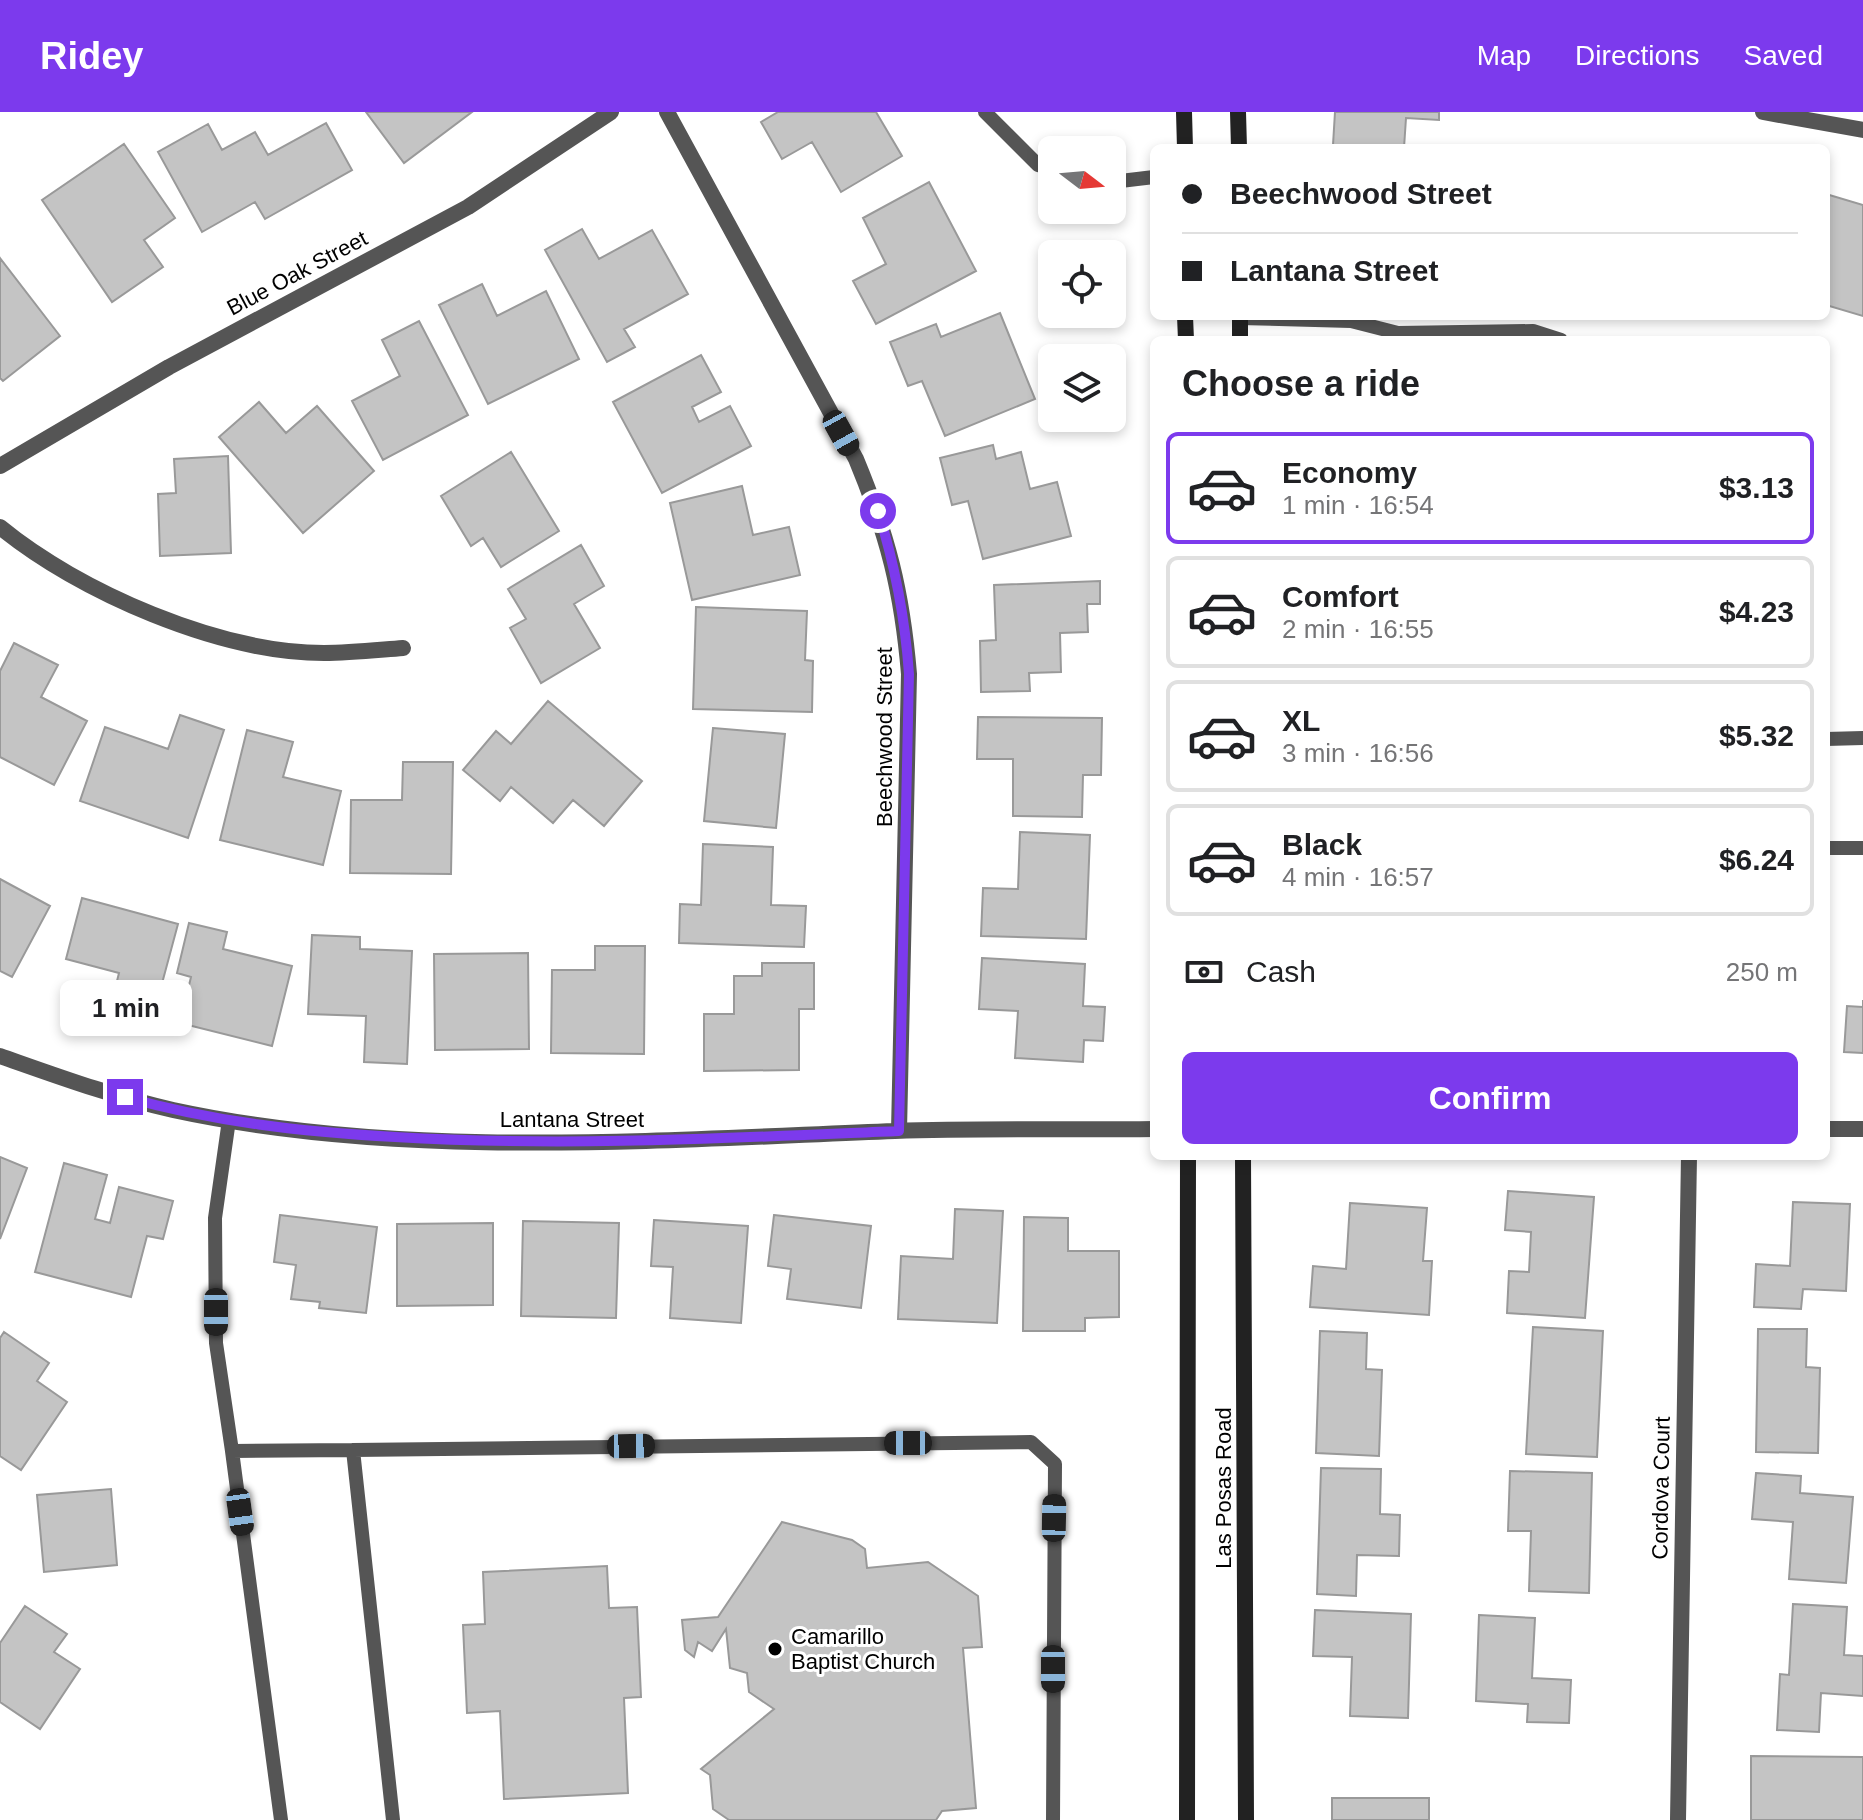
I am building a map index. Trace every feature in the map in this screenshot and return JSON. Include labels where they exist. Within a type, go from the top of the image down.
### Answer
[{"type":"main road","points":[[1184,112],[1185,144]]},
{"type":"main road","points":[[1238,112],[1239,144]]},
{"type":"main road","name":"Las Posas Road","points":[[1187,1820],[1188,1160]]},
{"type":"main road","name":"Las Posas Road","points":[[1243,1160],[1246,1820]]},
{"type":"street","name":"Blue Oak Street","points":[[0,466],[169,367],[468,207],[611,112]]},
{"type":"street","name":"Beechwood Street","points":[[667,112],[856,459],[878,511],[894,564],[905,618],[909,674],[899,1131]]},
{"type":"street","points":[[1763,112],[1863,130]]},
{"type":"street","points":[[0,527],[73,577],[135,608],[211,634],[266,647],[322,653],[403,648]]},
{"type":"street","name":"Lantana Street","points":[[0,1056],[78,1084],[172,1110],[345,1134],[474,1142],[669,1140],[899,1131],[1150,1129]]},
{"type":"street","points":[[1830,1129],[1863,1129]]},
{"type":"street","name":"Cordova Court","points":[[1678,1820],[1689,1160]]},
{"type":"lane","points":[[985,112],[1038,165]]},
{"type":"lane","points":[[1126,180],[1150,177]]},
{"type":"lane","points":[[1323,320],[1351,321],[1398,333],[1533,331],[1549,336]]},
{"type":"lane","points":[[1830,739],[1863,738]]},
{"type":"lane","points":[[1830,848],[1863,848]]},
{"type":"lane","points":[[229,1120],[215,1218],[216,1327],[281,1820]]},
{"type":"lane","points":[[232,1451],[1031,1442],[1055,1464],[1053,1820]]},
{"type":"lane","points":[[353,1450],[393,1820]]},
{"type":"building","points":[[366,112],[472,112],[404,163]]},
{"type":"building","points":[[778,112],[876,112],[902,156],[841,192],[812,142],[782,159],[761,122]]},
{"type":"building","points":[[1335,112],[1439,112],[1439,120],[1406,118],[1404,144],[1333,144]]},
{"type":"building","points":[[326,123],[352,170],[265,219],[255,202],[202,232],[158,152],[208,124],[222,150],[255,132],[268,155]]},
{"type":"building","points":[[124,144],[175,218],[144,240],[163,267],[112,302],[42,200]]},
{"type":"building","points":[[929,182],[976,271],[876,324],[853,281],[886,264],[863,218]]},
{"type":"building","points":[[1830,195],[1863,205],[1863,316],[1830,306]]},
{"type":"building","points":[[582,229],[599,259],[652,230],[688,294],[624,329],[635,347],[607,362],[545,250]]},
{"type":"building","points":[[0,258],[60,336],[3,381],[0,378]]},
{"type":"building","points":[[482,284],[497,316],[546,291],[579,359],[488,404],[439,305]]},
{"type":"building","points":[[1000,313],[1035,399],[945,436],[922,381],[908,386],[890,342],[936,324],[941,337]]},
{"type":"building","points":[[419,321],[468,415],[383,460],[352,401],[400,376],[382,340]]},
{"type":"building","points":[[701,355],[721,392],[692,407],[699,422],[730,406],[751,446],[662,493],[613,402]]},
{"type":"building","points":[[259,402],[286,433],[317,406],[374,471],[303,533],[219,437]]},
{"type":"building","points":[[993,445],[996,459],[1021,452],[1030,489],[1057,482],[1071,536],[983,559],[968,501],[952,505],[940,458]]},
{"type":"building","points":[[511,452],[559,531],[501,567],[483,538],[471,546],[441,496]]},
{"type":"building","points":[[228,456],[231,553],[160,556],[158,494],[176,493],[174,459]]},
{"type":"building","points":[[742,486],[753,535],[789,527],[800,575],[692,600],[670,503]]},
{"type":"building","points":[[581,545],[604,586],[574,604],[600,648],[541,683],[510,628],[526,619],[508,589]]},
{"type":"building","points":[[1100,581],[1100,604],[1087,604],[1088,632],[1060,633],[1061,672],[1029,673],[1030,691],[981,692],[980,641],[996,640],[994,585]]},
{"type":"building","points":[[696,607],[807,611],[805,660],[813,661],[812,712],[693,709]]},
{"type":"building","points":[[14,643],[58,665],[41,697],[87,721],[54,785],[0,757],[0,671]]},
{"type":"building","points":[[548,701],[642,781],[604,826],[573,800],[553,823],[511,787],[500,801],[463,770],[496,731],[511,744]]},
{"type":"building","points":[[180,715],[224,730],[188,838],[80,801],[105,727],[168,749]]},
{"type":"building","points":[[978,717],[1102,718],[1101,775],[1083,775],[1082,817],[1013,816],[1013,759],[977,759]]},
{"type":"building","points":[[713,728],[785,734],[776,828],[704,821]]},
{"type":"building","points":[[247,730],[293,742],[283,777],[341,791],[323,865],[220,840]]},
{"type":"building","points":[[403,762],[453,762],[451,874],[350,873],[351,800],[402,800]]},
{"type":"building","points":[[1020,832],[1090,835],[1086,939],[981,936],[983,888],[1018,889]]},
{"type":"building","points":[[703,844],[773,847],[771,905],[806,906],[804,947],[679,943],[680,904],[701,905]]},
{"type":"building","points":[[0,879],[50,906],[12,977],[0,971]]},
{"type":"building","points":[[82,898],[178,924],[150,1028],[108,1017],[119,973],[66,959]]},
{"type":"building","points":[[189,923],[227,932],[223,949],[292,966],[272,1046],[180,1023],[191,977],[177,973]]},
{"type":"building","points":[[312,935],[360,937],[360,949],[412,951],[407,1064],[364,1062],[366,1016],[308,1014]]},
{"type":"building","points":[[595,946],[645,946],[644,1054],[551,1053],[552,970],[595,970]]},
{"type":"building","points":[[528,953],[529,1049],[435,1050],[434,954]]},
{"type":"building","points":[[982,958],[1085,964],[1083,1006],[1105,1007],[1103,1041],[1084,1040],[1083,1062],[1015,1058],[1018,1011],[979,1009]]},
{"type":"building","points":[[762,963],[814,963],[814,1009],[799,1009],[799,1070],[704,1071],[704,1014],[734,1014],[734,976],[762,976]]},
{"type":"building","points":[[1847,1006],[1863,1007],[1863,1053],[1844,1052]]},
{"type":"building","points":[[0,1157],[27,1168],[0,1239]]},
{"type":"building","points":[[64,1163],[107,1175],[95,1219],[110,1223],[119,1187],[173,1201],[163,1239],[147,1236],[131,1297],[35,1272]]},
{"type":"building","points":[[1508,1191],[1594,1197],[1585,1318],[1507,1313],[1509,1271],[1529,1272],[1531,1232],[1505,1230]]},
{"type":"building","points":[[1793,1202],[1850,1204],[1846,1291],[1803,1289],[1801,1309],[1754,1307],[1756,1264],[1790,1266]]},
{"type":"building","points":[[1350,1203],[1427,1208],[1423,1261],[1432,1261],[1429,1315],[1310,1307],[1313,1266],[1346,1269]]},
{"type":"building","points":[[955,1209],[1003,1211],[997,1323],[898,1319],[901,1256],[953,1259]]},
{"type":"building","points":[[280,1215],[377,1227],[366,1313],[319,1308],[320,1302],[291,1299],[296,1265],[274,1262]]},
{"type":"building","points":[[774,1215],[871,1226],[861,1308],[787,1299],[791,1269],[768,1266]]},
{"type":"building","points":[[1024,1217],[1068,1218],[1068,1251],[1119,1251],[1119,1317],[1085,1318],[1085,1331],[1023,1331]]},
{"type":"building","points":[[654,1220],[748,1226],[741,1323],[670,1318],[673,1267],[651,1266]]},
{"type":"building","points":[[523,1221],[619,1223],[616,1318],[521,1316]]},
{"type":"building","points":[[493,1223],[493,1305],[397,1306],[397,1224]]},
{"type":"building","points":[[1533,1327],[1603,1331],[1597,1457],[1526,1454]]},
{"type":"building","points":[[1758,1329],[1807,1329],[1806,1367],[1820,1368],[1818,1453],[1756,1452]]},
{"type":"building","points":[[1320,1331],[1367,1333],[1366,1369],[1382,1370],[1379,1456],[1316,1453]]},
{"type":"building","points":[[4,1332],[49,1363],[37,1381],[67,1402],[21,1470],[0,1456],[0,1338]]},
{"type":"building","points":[[1321,1468],[1381,1469],[1380,1514],[1400,1515],[1399,1556],[1357,1555],[1356,1596],[1317,1594]]},
{"type":"building","points":[[1510,1471],[1592,1473],[1589,1593],[1529,1591],[1531,1531],[1508,1531]]},
{"type":"building","points":[[1756,1473],[1801,1476],[1800,1493],[1853,1497],[1846,1583],[1789,1579],[1793,1522],[1752,1519]]},
{"type":"building","points":[[111,1489],[117,1565],[44,1572],[37,1495]]},
{"type":"building","points":[[782,1522],[852,1540],[865,1549],[867,1568],[928,1562],[978,1596],[982,1647],[963,1648],[976,1808],[942,1811],[936,1820],[729,1820],[713,1809],[710,1775],[701,1769],[774,1709],[749,1692],[747,1673],[730,1668],[726,1629],[712,1651],[698,1642],[694,1657],[685,1650],[682,1620],[718,1617]]},
{"type":"building","points":[[607,1566],[609,1608],[637,1607],[641,1697],[624,1698],[628,1793],[504,1799],[500,1711],[467,1713],[463,1625],[485,1624],[483,1572]]},
{"type":"building","points":[[1793,1604],[1847,1607],[1844,1655],[1863,1656],[1863,1696],[1821,1693],[1819,1732],[1777,1730],[1780,1674],[1789,1675]]},
{"type":"building","points":[[25,1606],[67,1634],[54,1652],[80,1669],[40,1729],[0,1702],[0,1643]]},
{"type":"building","points":[[1315,1610],[1411,1614],[1408,1718],[1350,1716],[1352,1657],[1313,1656]]},
{"type":"building","points":[[1479,1615],[1535,1618],[1532,1678],[1571,1680],[1569,1723],[1527,1722],[1528,1704],[1476,1701]]},
{"type":"building","points":[[1751,1756],[1863,1757],[1863,1820],[1751,1820]]},
{"type":"building","points":[[1332,1798],[1429,1798],[1429,1820],[1332,1820]]},
{"type":"place","name":"Camarillo Baptist Church","points":[[775,1649]]},
{"type":"route","points":[[125,1097],[172,1110],[248,1123],[345,1134],[474,1142],[669,1140],[899,1131],[909,674],[905,618],[894,564],[878,511]]}]
